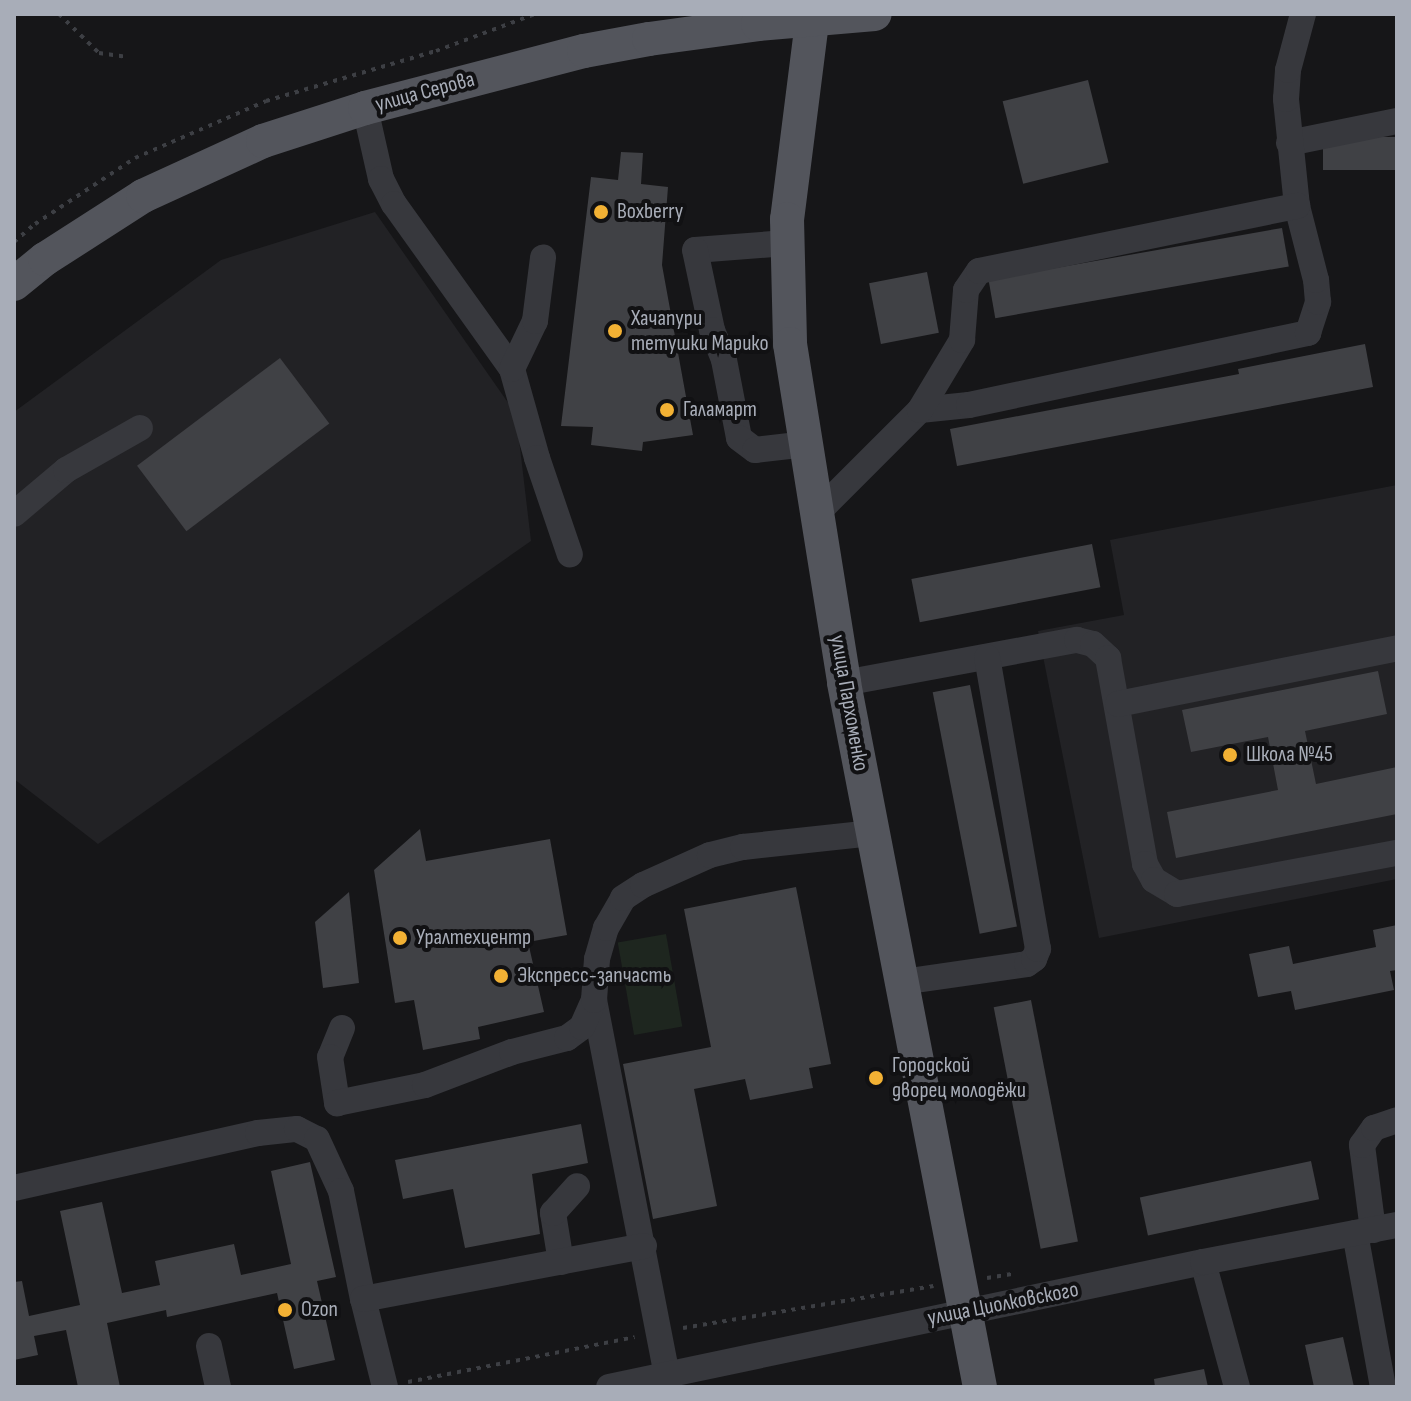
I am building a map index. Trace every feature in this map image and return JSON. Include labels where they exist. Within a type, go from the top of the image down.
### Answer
[{"type":"main road","name":"улица Серова","points":[[14,284],[45,259],[143,196],[263,141],[365,108],[584,51],[709,30],[813,17],[875,14]]},
{"type":"main road","name":"улица Пархоменко","points":[[813,17],[799,107],[786,243],[790,344],[844,683],[980,1387]]},
{"type":"street","points":[[920,410],[969,405],[1308,333],[1318,302],[1297,206],[1289,143],[1288,70],[1303,14]]},
{"type":"street","points":[[365,108],[381,179],[394,204],[512,369],[537,458],[570,555]]},
{"type":"street","points":[[1289,143],[1397,121]]},
{"type":"street","points":[[819,511],[920,410],[962,340],[966,290],[979,271],[1297,206]]},
{"type":"street","points":[[786,243],[695,250],[712,330],[728,379],[739,438],[755,450],[807,444]]},
{"type":"street","points":[[512,369],[523,354],[535,321],[543,258]]},
{"type":"street","points":[[14,514],[66,470],[140,428]]},
{"type":"street","points":[[844,683],[1077,640],[1093,644],[1108,658],[1145,864],[1154,880],[1177,894],[1397,853]]},
{"type":"street","points":[[1118,704],[1397,648]]},
{"type":"street","points":[[902,982],[1027,964],[1034,959],[1038,949],[987,657]]},
{"type":"street","points":[[667,1375],[656,1333],[644,1246],[594,1000],[597,959],[606,928],[623,898],[643,885],[710,855],[743,847],[872,833]]},
{"type":"street","points":[[337,1103],[381,1097],[425,1085],[512,1052],[567,1038],[582,1027],[594,1000]]},
{"type":"street","points":[[317,1139],[337,1103],[330,1057],[342,1028]]},
{"type":"street","points":[[1383,1387],[1375,1230],[1362,1145],[1374,1128],[1397,1120]]},
{"type":"street","points":[[14,1188],[258,1133],[297,1129],[317,1139],[341,1191],[385,1387]]},
{"type":"street","points":[[561,1262],[553,1213],[577,1186]]},
{"type":"street","name":"улица Циолковского","points":[[609,1387],[667,1375],[964,1296],[1203,1262],[1375,1230]]},
{"type":"street","points":[[363,1299],[644,1246]]},
{"type":"street","points":[[1203,1262],[1237,1387]]},
{"type":"street","points":[[209,1346],[218,1387]]},
{"type":"path","points":[[59,14],[99,53],[126,57]]},
{"type":"path","points":[[385,1387],[656,1333],[964,1296],[1012,1274]]},
{"type":"shaded area","points":[[375,212],[516,414],[531,541],[98,844],[14,779],[14,412],[221,260]]},
{"type":"shaded area","name":"Школа №45","points":[[1397,485],[1397,879],[1099,938],[1038,631],[1124,615],[1110,540]]},
{"type":"shaded area","points":[[666,934],[682,1027],[634,1035],[618,943]]},
{"type":"building","points":[[1088,80],[1109,162],[1023,184],[1003,101]]},
{"type":"building","points":[[1323,137],[1397,137],[1397,170],[1323,170]]},
{"type":"building","points":[[621,152],[643,153],[641,184],[668,187],[662,265],[693,435],[643,442],[642,451],[591,445],[593,427],[561,426],[591,177],[618,180]]},
{"type":"building","points":[[1282,228],[1289,266],[995,318],[989,280]]},
{"type":"building","points":[[927,272],[939,333],[881,344],[869,283]]},
{"type":"building","points":[[1365,344],[1373,387],[957,466],[950,429],[1239,374],[1238,369]]},
{"type":"building","points":[[280,358],[329,423],[186,531],[137,466]]},
{"type":"building","points":[[1092,544],[1100,587],[920,622],[911,579]]},
{"type":"building","points":[[1378,671],[1387,714],[1305,731],[1316,784],[1397,767],[1397,814],[1176,858],[1167,812],[1278,790],[1268,737],[1191,752],[1182,710]]},
{"type":"building","points":[[970,685],[1017,926],[980,934],[933,692]]},
{"type":"building","points":[[420,829],[426,861],[550,839],[567,935],[528,942],[544,1012],[478,1027],[480,1039],[423,1050],[414,1000],[395,1003],[374,870]]},
{"type":"building","points":[[796,887],[831,1064],[809,1068],[813,1088],[750,1100],[745,1079],[694,1089],[717,1206],[653,1219],[623,1064],[711,1047],[684,909]]},
{"type":"building","points":[[349,892],[359,983],[323,988],[315,922]]},
{"type":"building","points":[[1397,925],[1397,970],[1390,971],[1394,990],[1295,1010],[1291,991],[1258,997],[1249,954],[1289,946],[1293,964],[1376,947],[1373,930]]},
{"type":"building","points":[[1031,1000],[1078,1241],[1041,1249],[994,1007]]},
{"type":"building","points":[[581,1124],[588,1163],[532,1174],[540,1234],[465,1248],[453,1189],[403,1199],[395,1160]]},
{"type":"building","points":[[1311,1161],[1319,1199],[1148,1236],[1140,1197]]},
{"type":"building","points":[[310,1162],[336,1277],[317,1281],[335,1360],[294,1369],[277,1293],[167,1317],[166,1310],[107,1323],[120,1387],[78,1387],[66,1330],[34,1336],[38,1355],[14,1360],[14,1282],[22,1281],[29,1316],[80,1305],[60,1211],[102,1202],[122,1293],[160,1285],[155,1261],[234,1244],[241,1275],[291,1264],[271,1171]]},
{"type":"building","points":[[1343,1337],[1354,1387],[1314,1387],[1305,1345]]},
{"type":"building","points":[[1204,1369],[1208,1387],[1155,1387],[1154,1379]]},
{"type":"place","name":"Boxberry","points":[[601,212]]},
{"type":"place","name":"Хачапури тетушки Марико","points":[[615,331]]},
{"type":"place","name":"Галамарт","points":[[667,410]]},
{"type":"place","name":"Школа №45","points":[[1230,755]]},
{"type":"place","name":"Уралтехцентр","points":[[400,938]]},
{"type":"place","name":"Экспресс-запчасть","points":[[501,976]]},
{"type":"place","name":"Городской дворец молодёжи","points":[[876,1078]]},
{"type":"place","name":"Ozon","points":[[285,1310]]}]
